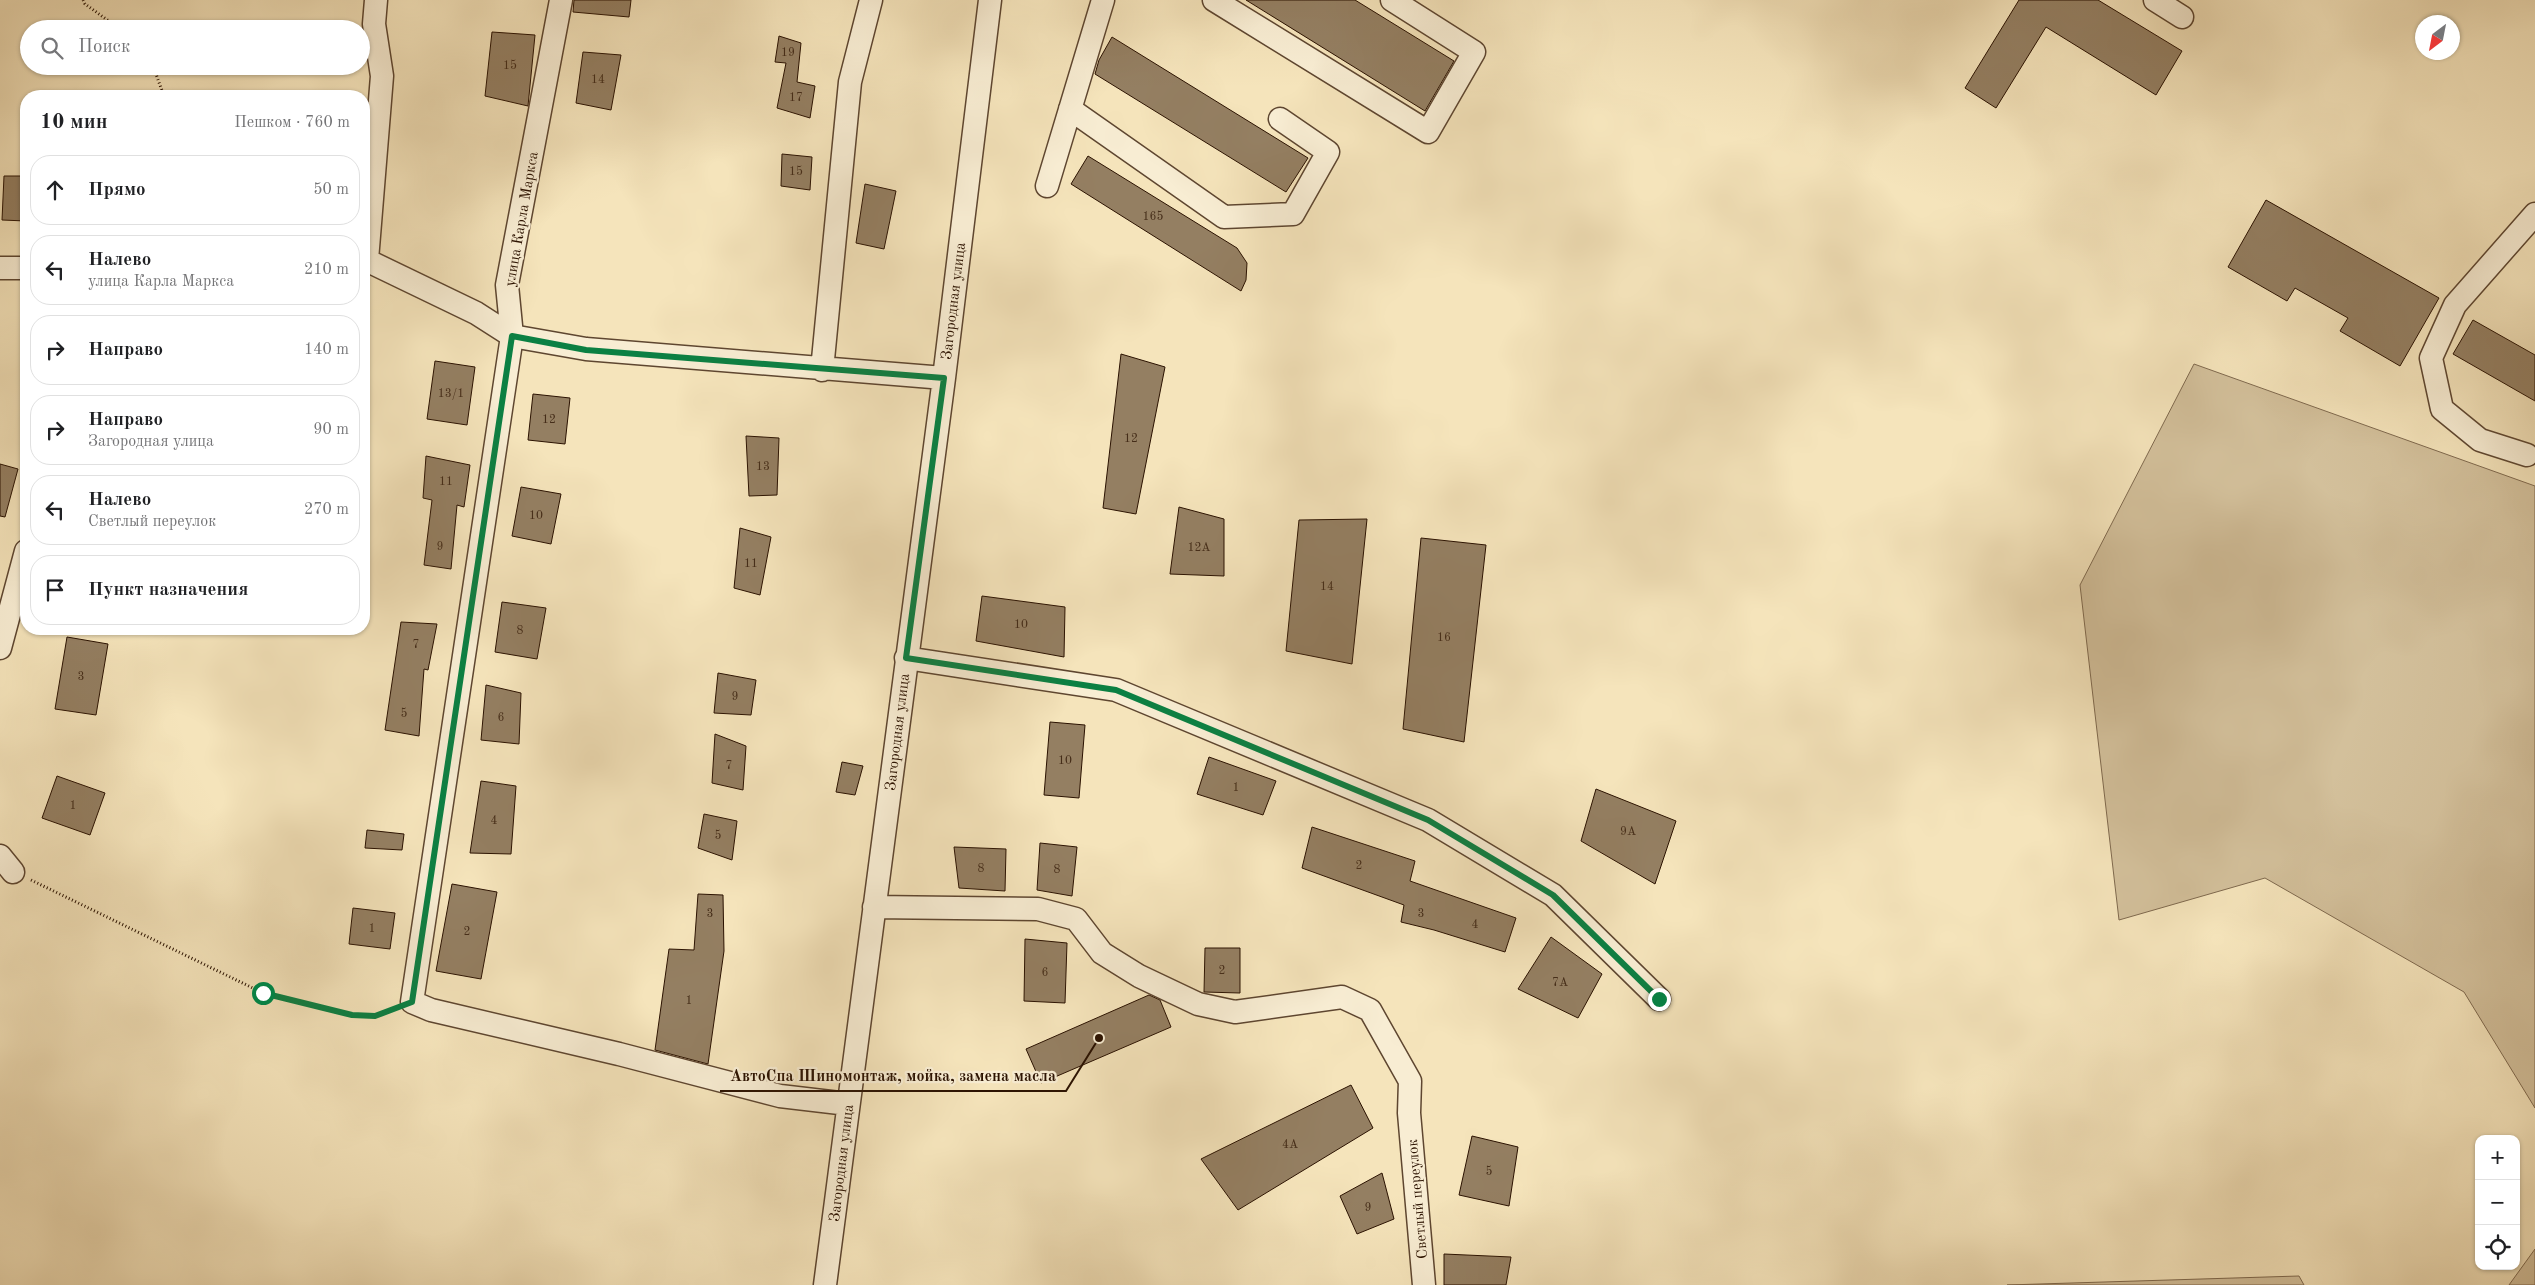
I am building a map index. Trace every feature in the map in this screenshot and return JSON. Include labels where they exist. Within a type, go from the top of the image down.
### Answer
[{"type":"street","points":[[370,206],[382,76],[374,24],[376,0]]},
{"type":"street","name":"улица Карла Маркса","points":[[412,1002],[512,336],[507,285],[561,0]]},
{"type":"street","points":[[822,370],[850,82],[871,0]]},
{"type":"street","name":"Загородная улица","points":[[826,1285],[906,658],[944,378],[990,0]]},
{"type":"street","points":[[1047,186],[1103,0]]},
{"type":"street","points":[[1214,0],[1428,132],[1474,52],[1392,0]]},
{"type":"street","points":[[2155,0],[2182,17]]},
{"type":"street","points":[[1070,109],[1224,217],[1293,214],[1328,152],[1280,119]]},
{"type":"street","points":[[2527,455],[2480,440],[2442,409],[2431,358],[2456,306],[2535,214]]},
{"type":"street","points":[[370,262],[476,313],[512,336],[586,350],[822,370],[944,378]]},
{"type":"street","points":[[0,268],[20,268]]},
{"type":"street","points":[[0,648],[20,573]]},
{"type":"street","points":[[906,658],[1116,690],[1428,820],[1553,895],[1659,999]]},
{"type":"street","name":"Светлый переулок","points":[[874,907],[1038,909],[1076,919],[1102,952],[1139,976],[1198,1004],[1235,1012],[1342,997],[1370,1010],[1410,1081],[1409,1113],[1424,1285]]},
{"type":"street","points":[[412,1002],[430,1010],[619,1054],[780,1096],[848,1104]]},
{"type":"path","points":[[83,0],[85,4],[107,20]]},
{"type":"path","points":[[156,75],[162,90]]},
{"type":"path","points":[[7,864],[263,993],[352,1015],[375,1016],[412,1002]]},
{"type":"shaded area","points":[[2194,364],[2535,486],[2535,1108],[2464,992],[2265,878],[2119,920],[2080,585]]},
{"type":"shaded area","points":[[2535,1249],[2535,1285],[2509,1285]]},
{"type":"shaded area","points":[[2299,1276],[2304,1285],[2007,1285]]},
{"type":"building","points":[[574,0],[631,0],[629,17],[573,12]]},
{"type":"building","points":[[1246,0],[1355,0],[1454,61],[1425,111]]},
{"type":"building","points":[[2019,0],[2098,0],[2182,51],[2156,95],[2046,27],[1996,108],[1965,88]]},
{"type":"building","points":[[492,32],[535,35],[528,106],[485,96]]},
{"type":"building","points":[[779,36],[801,43],[797,82],[815,86],[810,118],[777,108],[786,63],[775,62]]},
{"type":"building","points":[[1112,37],[1308,158],[1286,192],[1095,74],[1099,60]]},
{"type":"building","points":[[583,52],[621,55],[611,110],[576,103]]},
{"type":"building","points":[[782,154],[812,157],[810,190],[781,186]]},
{"type":"building","points":[[1088,156],[1237,248],[1247,263],[1246,280],[1241,291],[1071,184]]},
{"type":"building","points":[[4,176],[20,176],[20,221],[2,220]]},
{"type":"building","points":[[865,184],[896,191],[884,249],[856,243]]},
{"type":"building","points":[[2266,200],[2439,298],[2400,366],[2340,331],[2348,318],[2295,288],[2287,301],[2228,267]]},
{"type":"building","points":[[2473,320],[2535,355],[2535,401],[2453,354]]},
{"type":"building","points":[[1121,354],[1165,367],[1136,514],[1103,508]]},
{"type":"building","points":[[435,361],[475,367],[467,425],[427,419]]},
{"type":"building","points":[[533,394],[570,398],[565,444],[528,440]]},
{"type":"building","points":[[746,436],[779,438],[777,495],[749,496]]},
{"type":"building","points":[[426,456],[470,465],[464,507],[457,505],[451,569],[424,565],[432,500],[423,498]]},
{"type":"building","points":[[0,464],[18,469],[5,517],[0,516]]},
{"type":"building","points":[[521,487],[561,494],[551,544],[512,536]]},
{"type":"building","points":[[1179,507],[1224,519],[1224,576],[1170,574]]},
{"type":"building","points":[[1367,519],[1352,664],[1286,651],[1299,520]]},
{"type":"building","points":[[740,528],[771,537],[760,595],[734,588]]},
{"type":"building","points":[[1421,538],[1486,545],[1464,742],[1403,729]]},
{"type":"building","points":[[982,596],[1065,607],[1064,657],[976,641]]},
{"type":"building","points":[[502,602],[546,608],[537,659],[495,652]]},
{"type":"building","points":[[401,622],[437,624],[428,670],[424,669],[419,736],[385,730]]},
{"type":"building","points":[[67,637],[108,644],[96,715],[55,709]]},
{"type":"building","points":[[718,673],[756,680],[751,715],[714,713]]},
{"type":"building","points":[[486,685],[521,693],[519,744],[481,740]]},
{"type":"building","points":[[1050,722],[1085,725],[1079,798],[1044,795]]},
{"type":"building","points":[[715,734],[746,746],[743,790],[712,783]]},
{"type":"building","points":[[1209,757],[1276,781],[1263,815],[1197,794]]},
{"type":"building","points":[[842,762],[863,766],[855,795],[836,792]]},
{"type":"building","points":[[57,776],[105,793],[90,835],[42,818]]},
{"type":"building","points":[[481,781],[516,786],[511,854],[470,853]]},
{"type":"building","points":[[1596,789],[1676,821],[1655,884],[1581,841]]},
{"type":"building","points":[[704,814],[737,821],[732,860],[698,848]]},
{"type":"building","points":[[1312,827],[1415,861],[1410,881],[1516,918],[1505,952],[1401,922],[1404,905],[1302,868]]},
{"type":"building","points":[[367,830],[404,834],[402,850],[365,848]]},
{"type":"building","points":[[1040,843],[1077,847],[1072,896],[1037,890]]},
{"type":"building","points":[[954,847],[1006,849],[1005,891],[959,888]]},
{"type":"building","points":[[452,884],[497,892],[481,979],[436,971]]},
{"type":"building","points":[[698,894],[723,895],[724,951],[708,1064],[655,1050],[669,949],[694,950]]},
{"type":"building","points":[[353,908],[395,913],[390,949],[349,944]]},
{"type":"building","points":[[1551,937],[1602,974],[1578,1018],[1518,989]]},
{"type":"building","points":[[1025,939],[1067,943],[1065,1003],[1024,1001]]},
{"type":"building","points":[[1205,948],[1240,948],[1240,993],[1204,992]]},
{"type":"building","points":[[1149,995],[1160,1000],[1171,1027],[1041,1083],[1026,1049]]},
{"type":"building","points":[[1351,1085],[1373,1128],[1238,1210],[1201,1159]]},
{"type":"building","points":[[1472,1136],[1518,1147],[1509,1206],[1459,1195]]},
{"type":"building","points":[[1382,1173],[1394,1219],[1357,1234],[1340,1196]]},
{"type":"building","points":[[1444,1254],[1511,1257],[1506,1285],[1444,1285]]},
{"type":"place","name":"АвтоСпа Шиномонтаж, мойка, замена масла","points":[[1099,1038]]},
{"type":"route","points":[[263,993],[352,1015],[375,1016],[412,1002],[512,336],[586,350],[822,370],[944,378],[906,658],[1116,690],[1428,820],[1553,895],[1659,999]]}]
